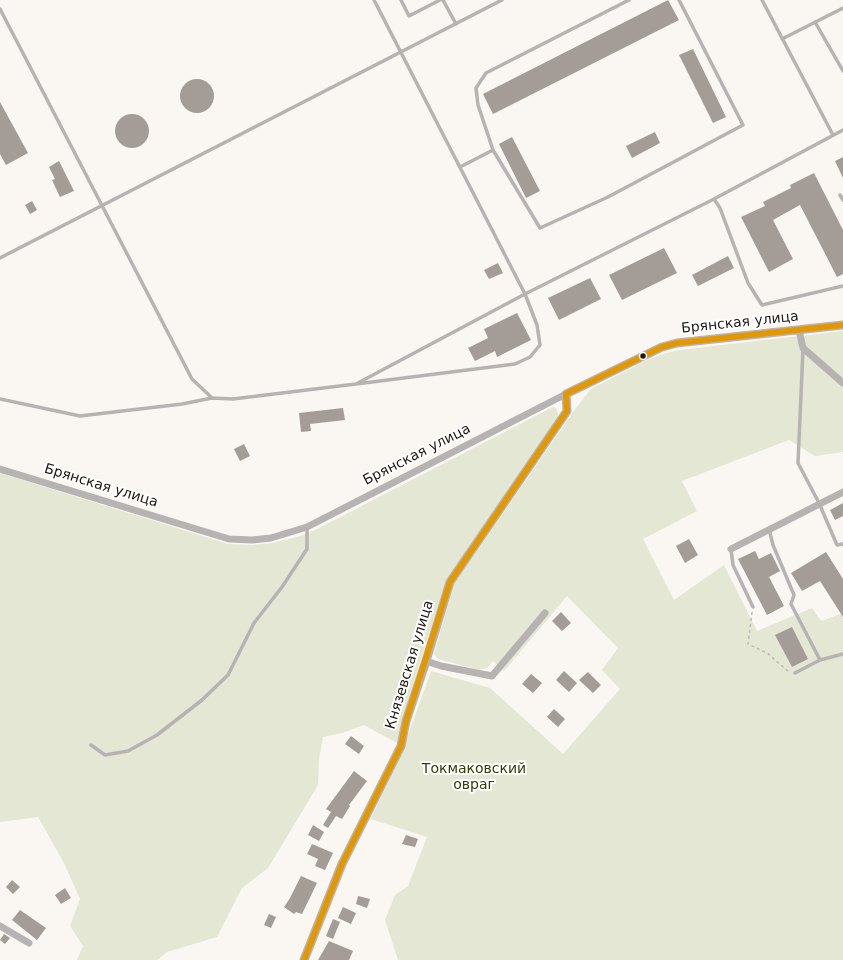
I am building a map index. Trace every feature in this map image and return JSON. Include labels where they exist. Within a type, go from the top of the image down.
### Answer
[{"type":"street","name":"Брянская улица","points":[[0,469],[228,538],[252,540],[271,538],[307,527],[566,394],[662,347],[677,343],[843,325]]},
{"type":"street","points":[[799,330],[803,348],[843,383]]},
{"type":"street","name":"Князевская улица","points":[[304,960],[342,864],[401,746],[406,721],[450,582],[567,411],[566,394]]},
{"type":"street","points":[[731,549],[843,492]]},
{"type":"street","points":[[426,661],[441,666],[492,676],[545,613]]},
{"type":"street","points":[[0,926],[29,943]]},
{"type":"lane","points":[[0,399],[80,416],[182,404],[212,398],[233,399],[508,365],[530,357],[540,345],[536,325],[525,294],[374,0]]},
{"type":"lane","points":[[401,0],[409,16],[440,0]]},
{"type":"lane","points":[[443,0],[456,24]]},
{"type":"lane","points":[[0,258],[502,0]]},
{"type":"lane","points":[[629,0],[486,73],[476,88],[478,105],[493,150],[540,228],[608,197],[743,125],[678,0]]},
{"type":"lane","points":[[762,0],[833,135]]},
{"type":"lane","points":[[782,38],[843,8]]},
{"type":"lane","points":[[0,10],[192,380],[212,398]]},
{"type":"lane","points":[[815,22],[843,70]]},
{"type":"lane","points":[[356,384],[525,294],[714,199],[843,130]]},
{"type":"lane","points":[[460,167],[493,150]]},
{"type":"lane","points":[[840,195],[843,200]]},
{"type":"lane","points":[[714,199],[720,208],[748,283],[762,305],[843,286]]},
{"type":"lane","points":[[803,348],[798,463],[820,503],[837,546],[843,544]]},
{"type":"lane","points":[[91,745],[105,755],[128,751],[158,735],[202,700],[228,675],[254,623],[282,587],[307,549],[307,527]]},
{"type":"lane","points":[[769,529],[773,546],[794,595],[790,604],[820,660]]},
{"type":"lane","points":[[731,549],[733,565],[753,606]]},
{"type":"lane","points":[[796,673],[820,660],[843,654]]},
{"type":"path","points":[[753,606],[748,644],[767,653],[787,672],[796,673]]},
{"type":"green space","name":"Токмаковский овраг","points":[[843,331],[843,452],[815,456],[789,440],[682,481],[697,511],[643,539],[674,600],[724,565],[757,631],[812,608],[821,621],[843,613],[843,960],[398,960],[385,920],[395,895],[408,886],[427,837],[371,819],[404,747],[431,671],[490,688],[563,754],[620,689],[602,670],[618,648],[567,596],[504,671],[493,661],[487,668],[479,670],[438,659],[434,654],[454,584],[576,408],[590,390],[645,361],[663,354],[679,350]]},
{"type":"green space","points":[[553,407],[557,409],[558,416],[554,423],[446,581],[402,719],[397,743],[364,725],[342,733],[323,737],[319,759],[318,785],[268,868],[242,888],[217,937],[167,952],[157,960],[77,960],[83,946],[70,926],[80,899],[64,863],[38,817],[0,822],[0,473],[228,544],[252,545],[272,543],[297,537],[315,530]]},
{"type":"building","points":[[668,0],[679,20],[493,114],[483,94]]},
{"type":"building","points":[[693,49],[726,117],[713,123],[679,55]]},
{"type":"building","points":[[194,79],[200,79],[209,84],[213,90],[213,102],[209,108],[200,113],[194,113],[185,108],[180,99],[180,93],[185,84]]},
{"type":"building","points":[[0,102],[28,153],[6,165],[0,154]]},
{"type":"building","points":[[129,114],[135,114],[144,119],[148,125],[148,137],[144,143],[135,148],[129,148],[120,143],[115,134],[115,128],[120,119]]},
{"type":"building","points":[[655,132],[660,143],[632,158],[626,146]]},
{"type":"building","points":[[512,137],[540,191],[526,198],[499,144]]},
{"type":"building","points":[[843,157],[843,178],[835,161]]},
{"type":"building","points":[[59,161],[74,191],[60,197],[52,180],[55,179],[49,167]]},
{"type":"building","points":[[814,173],[843,230],[843,274],[837,277],[800,205],[773,220],[793,259],[769,272],[741,217],[765,206],[763,202],[791,188],[790,185]]},
{"type":"building","points":[[32,201],[37,210],[30,214],[25,205]]},
{"type":"building","points":[[664,248],[677,273],[622,300],[609,275]]},
{"type":"building","points":[[728,256],[734,268],[698,286],[692,275]]},
{"type":"building","points":[[498,263],[503,273],[489,279],[484,270]]},
{"type":"building","points":[[590,278],[601,299],[559,320],[548,298]]},
{"type":"building","points":[[517,313],[531,340],[497,357],[495,351],[475,361],[468,348],[488,338],[484,329]]},
{"type":"building","points":[[343,408],[345,420],[310,424],[311,431],[301,432],[299,413]]},
{"type":"building","points":[[244,444],[250,456],[240,461],[234,449]]},
{"type":"building","points":[[843,503],[843,516],[835,520],[830,510]]},
{"type":"building","points":[[689,539],[698,555],[685,563],[676,546]]},
{"type":"building","points":[[755,551],[759,559],[771,553],[780,571],[769,577],[784,606],[767,615],[738,559]]},
{"type":"building","points":[[826,552],[843,579],[843,617],[820,581],[802,591],[791,573]]},
{"type":"building","points":[[561,612],[571,623],[562,631],[552,621]]},
{"type":"building","points":[[792,627],[808,659],[792,667],[775,635]]},
{"type":"building","points":[[564,671],[577,683],[569,692],[556,680]]},
{"type":"building","points":[[588,672],[601,685],[593,693],[579,680]]},
{"type":"building","points":[[531,674],[542,683],[533,693],[522,684]]},
{"type":"building","points":[[554,709],[565,719],[558,727],[547,717]]},
{"type":"building","points":[[351,736],[364,746],[359,754],[345,744]]},
{"type":"building","points":[[354,771],[367,781],[349,805],[350,806],[342,819],[336,816],[328,828],[323,825],[331,812],[326,809]]},
{"type":"building","points":[[313,825],[324,832],[319,841],[308,835]]},
{"type":"building","points":[[406,835],[418,839],[415,847],[402,844]]},
{"type":"building","points":[[312,844],[333,853],[325,870],[315,866],[318,859],[307,854]]},
{"type":"building","points":[[301,876],[317,883],[302,914],[296,912],[294,914],[284,907]]},
{"type":"building","points":[[12,880],[20,887],[13,894],[6,887]]},
{"type":"building","points":[[65,888],[71,898],[61,904],[55,895]]},
{"type":"building","points":[[358,896],[370,899],[367,908],[356,904]]},
{"type":"building","points":[[343,907],[356,913],[351,924],[338,918]]},
{"type":"building","points":[[20,910],[46,928],[37,940],[12,920]]},
{"type":"building","points":[[269,914],[276,917],[271,928],[264,925]]},
{"type":"building","points":[[333,919],[340,922],[333,939],[326,936]]},
{"type":"building","points":[[4,934],[10,938],[5,944],[0,940]]},
{"type":"building","points":[[329,941],[353,951],[349,960],[318,960]]},
{"type":"transit line","points":[[566,394],[662,347],[677,343],[843,325]]},
{"type":"transit line","points":[[304,960],[342,864],[401,746],[406,721],[450,582],[567,411],[566,394]]}]
